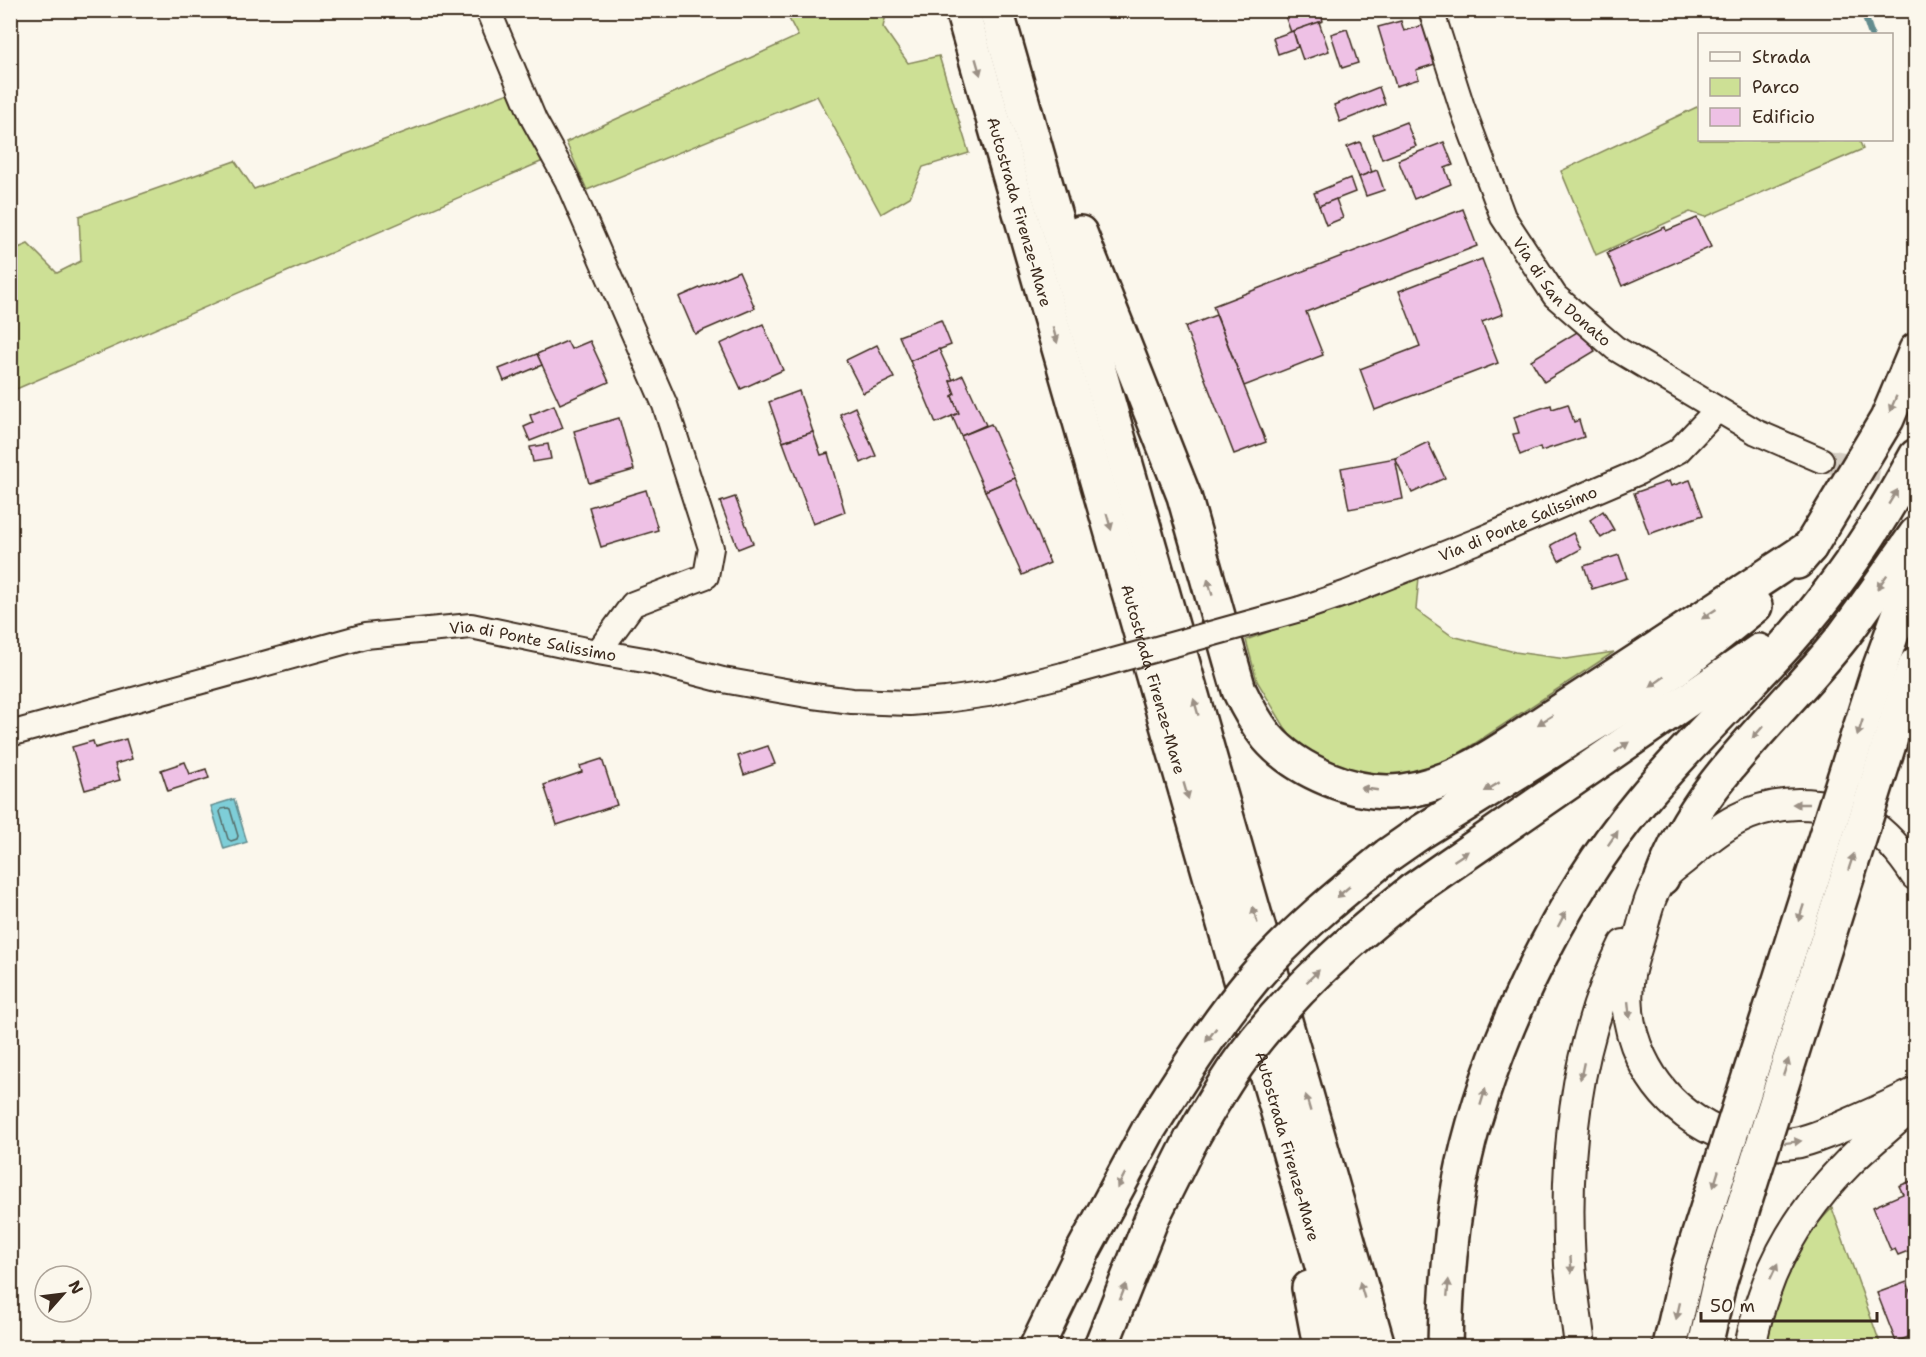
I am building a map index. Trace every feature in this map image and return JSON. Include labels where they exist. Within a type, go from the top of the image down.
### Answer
[{"type":"highway","name":"Autostrada Firenze-Mare","points":[[962,10],[1345,1347]]},
{"type":"highway","name":"Autostrada Firenze-Mare","points":[[999,18],[1378,1347]]},
{"type":"highway","points":[[999,18],[1075,220],[1184,496],[1239,690],[1252,718],[1285,754],[1325,777],[1351,787],[1400,792],[1432,785],[1474,765],[1628,668],[1810,547]]},
{"type":"highway","points":[[1037,1347],[1083,1251],[1149,1129],[1192,1060],[1253,979],[1280,950],[1340,894],[1388,855],[1633,700],[1760,603],[1810,547],[1887,419],[1916,350]]},
{"type":"highway","points":[[1445,1347],[1446,1306],[1453,1233],[1459,1187],[1470,1140],[1489,1077],[1536,967],[1579,886],[1625,822],[1704,729],[1789,641],[1811,614],[1875,526],[1916,456]]},
{"type":"highway","points":[[1656,889],[1680,834],[1715,784],[1844,635],[1916,534]]},
{"type":"highway","points":[[1705,1347],[1719,1284],[1901,673],[1916,568]]},
{"type":"highway","points":[[1101,1347],[1152,1218],[1191,1140],[1242,1058],[1299,989],[1375,920],[1413,890],[1811,614]]},
{"type":"highway","points":[[1670,1347],[1686,1275],[1901,673]]},
{"type":"highway","points":[[1290,1158],[1311,1306],[1320,1347]]},
{"type":"main road","points":[[1580,1347],[1570,1266],[1571,1153],[1576,1105],[1597,1011],[1611,973],[1656,889],[1705,840],[1734,819],[1768,806],[1799,804],[1827,807],[1855,814],[1885,836],[1916,875]]},
{"type":"main road","points":[[1656,889],[1629,976],[1630,1023],[1635,1045],[1648,1073],[1673,1103],[1686,1114],[1707,1128],[1740,1141],[1794,1143],[1827,1133],[1916,1093]]},
{"type":"main road","points":[[1750,1347],[1769,1281],[1793,1232],[1808,1209],[1850,1161],[1916,1102]]},
{"type":"street","points":[[488,10],[534,120],[567,180],[665,405],[711,548],[706,576],[633,604],[598,652]]},
{"type":"street","name":"Via di San Donato","points":[[1431,10],[1462,107],[1503,217],[1555,296],[1615,348],[1756,432],[1821,460]]},
{"type":"street","name":"Via di Ponte Salissimo","points":[[10,734],[365,636],[471,626],[650,661],[723,680],[813,696],[852,701],[910,703],[988,694],[1300,609],[1347,593],[1639,472],[1678,451],[1717,410]]},
{"type":"green space","points":[[785,11],[887,11],[883,27],[908,63],[939,56],[969,153],[923,167],[910,197],[881,214],[817,96],[587,190],[566,142],[798,36]]},
{"type":"green space","points":[[514,91],[543,161],[14,390],[11,385],[11,251],[28,244],[57,273],[81,261],[79,216],[235,161],[254,189]]},
{"type":"green space","points":[[1698,106],[1698,141],[1859,141],[1863,149],[1705,217],[1690,212],[1596,255],[1561,171]]},
{"type":"green space","points":[[1419,577],[1416,610],[1452,636],[1515,652],[1566,659],[1614,652],[1431,770],[1388,779],[1335,770],[1293,741],[1257,681],[1246,640]]},
{"type":"green space","points":[[1832,1208],[1881,1346],[1763,1346],[1776,1298],[1800,1243]]},
{"type":"water","points":[[234,799],[247,842],[224,849],[211,806]]},
{"type":"building","points":[[1301,10],[1320,10],[1323,21],[1291,32],[1285,16]]},
{"type":"building","points":[[1401,21],[1404,31],[1423,25],[1435,64],[1416,70],[1419,79],[1396,86],[1378,27]]},
{"type":"building","points":[[1319,22],[1329,51],[1303,60],[1293,31]]},
{"type":"building","points":[[1347,29],[1358,63],[1342,68],[1331,34]]},
{"type":"building","points":[[1293,31],[1298,47],[1278,54],[1273,38]]},
{"type":"building","points":[[1379,87],[1385,104],[1340,122],[1334,105]]},
{"type":"building","points":[[1406,122],[1416,146],[1382,159],[1373,135]]},
{"type":"building","points":[[1360,142],[1372,172],[1359,177],[1347,147]]},
{"type":"building","points":[[1444,142],[1453,165],[1445,168],[1451,184],[1414,199],[1398,160]]},
{"type":"building","points":[[1377,170],[1384,190],[1366,196],[1359,177]]},
{"type":"building","points":[[1350,178],[1355,192],[1319,206],[1314,193]]},
{"type":"building","points":[[1336,199],[1343,218],[1326,225],[1319,206]]},
{"type":"building","points":[[1463,209],[1477,246],[1306,312],[1323,355],[1244,386],[1213,306]]},
{"type":"building","points":[[1697,218],[1711,247],[1622,286],[1607,253],[1665,227],[1666,231]]},
{"type":"building","points":[[1482,259],[1503,314],[1482,322],[1498,363],[1375,410],[1360,369],[1420,346],[1399,291]]},
{"type":"building","points":[[739,271],[755,308],[695,334],[679,297]]},
{"type":"building","points":[[1216,315],[1266,442],[1234,454],[1185,327]]},
{"type":"building","points":[[941,320],[951,345],[910,361],[899,336]]},
{"type":"building","points":[[763,324],[783,370],[741,389],[720,344]]},
{"type":"building","points":[[1582,329],[1595,351],[1544,382],[1531,360]]},
{"type":"building","points":[[567,341],[571,349],[590,341],[609,382],[560,404],[537,354]]},
{"type":"building","points":[[877,345],[894,378],[863,393],[846,360]]},
{"type":"building","points":[[939,349],[953,380],[950,381],[955,394],[952,396],[959,413],[936,423],[910,361]]},
{"type":"building","points":[[537,354],[542,365],[504,381],[499,369]]},
{"type":"building","points":[[963,375],[986,425],[961,436],[952,416],[959,413],[952,396],[955,394],[950,381]]},
{"type":"building","points":[[799,391],[813,432],[783,442],[769,402]]},
{"type":"building","points":[[1568,404],[1574,422],[1579,420],[1584,437],[1541,451],[1540,447],[1520,455],[1513,434],[1519,433],[1514,417],[1551,405],[1552,409]]},
{"type":"building","points":[[554,405],[563,428],[530,441],[524,427],[533,423],[530,415]]},
{"type":"building","points":[[855,407],[876,456],[861,463],[840,414]]},
{"type":"building","points":[[619,418],[634,470],[589,483],[574,431]]},
{"type":"building","points":[[991,424],[1015,478],[985,491],[961,436]]},
{"type":"building","points":[[813,432],[821,455],[828,453],[845,512],[813,524],[783,442]]},
{"type":"building","points":[[1428,442],[1445,478],[1412,493],[1395,458]]},
{"type":"building","points":[[548,444],[551,459],[533,462],[530,447]]},
{"type":"building","points":[[1395,458],[1403,499],[1349,509],[1341,468]]},
{"type":"building","points":[[1015,478],[1050,563],[1022,575],[985,491]]},
{"type":"building","points":[[1690,480],[1703,515],[1649,534],[1634,493],[1669,481],[1671,486]]},
{"type":"building","points":[[646,490],[658,530],[601,547],[589,507]]},
{"type":"building","points":[[735,497],[753,543],[738,549],[720,502]]},
{"type":"building","points":[[1603,511],[1614,530],[1601,538],[1590,520]]},
{"type":"building","points":[[1573,533],[1581,549],[1559,561],[1551,545]]},
{"type":"building","points":[[1619,555],[1627,578],[1592,589],[1584,566]]},
{"type":"building","points":[[126,739],[132,759],[115,764],[120,780],[85,790],[72,747],[93,741],[95,748]]},
{"type":"building","points":[[768,746],[775,764],[744,775],[738,756]]},
{"type":"building","points":[[602,759],[617,805],[557,825],[544,785],[582,772],[580,766]]},
{"type":"building","points":[[185,762],[190,774],[206,769],[209,778],[168,791],[161,770]]},
{"type":"building","points":[[1916,1179],[1916,1248],[1898,1255],[1895,1249],[1891,1251],[1873,1207],[1903,1194],[1899,1186]]},
{"type":"building","points":[[1907,1282],[1916,1306],[1916,1334],[1896,1342],[1877,1293]]},
{"type":"waterway","points":[[1863,10],[1871,33]]},
{"type":"tunnel","points":[[1821,460],[1916,476]]}]
